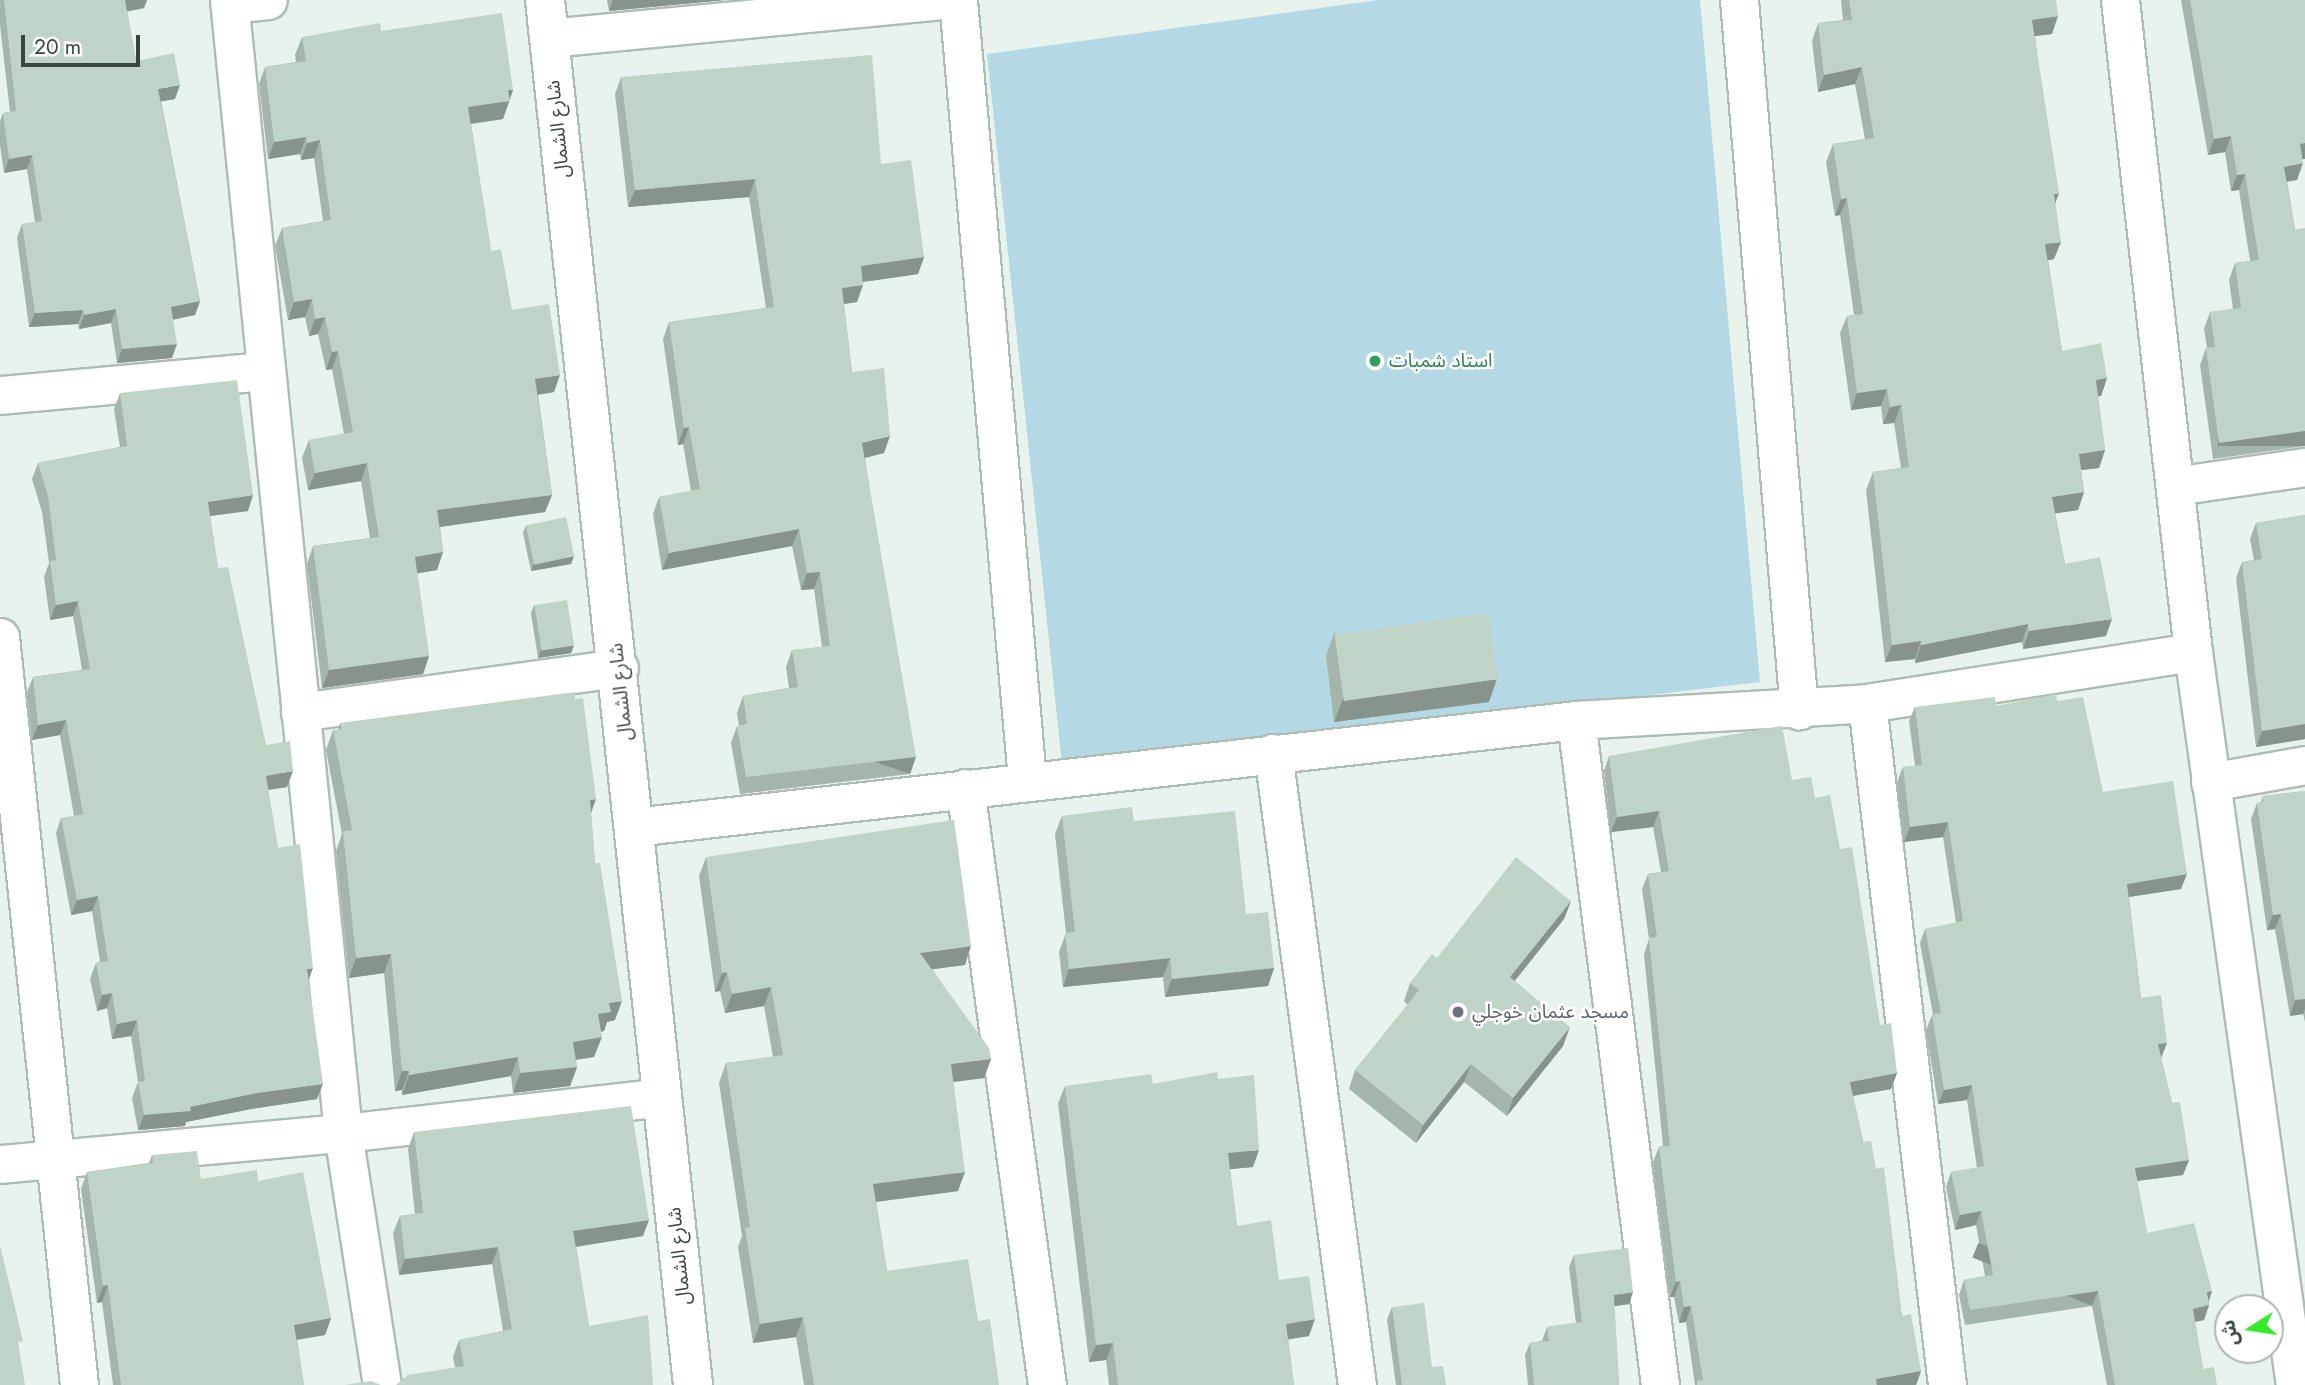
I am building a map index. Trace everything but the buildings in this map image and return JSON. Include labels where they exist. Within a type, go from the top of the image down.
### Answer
[{"type":"street","points":[[268,0],[230,2],[343,1133],[382,1385]]},
{"type":"street","name":"شارع الشمال","points":[[545,0],[620,668],[634,827],[693,1385]]},
{"type":"street","points":[[549,38],[891,2],[944,0]]},
{"type":"street","points":[[958,0],[1027,779]]},
{"type":"street","points":[[1739,0],[1799,710]]},
{"type":"street","points":[[2120,0],[2193,652],[2210,782],[2292,1292],[2295,1385]]},
{"type":"street","points":[[0,394],[265,371]]},
{"type":"street","points":[[2175,486],[2305,467]]},
{"type":"street","points":[[0,637],[53,1159],[79,1385]]},
{"type":"street","points":[[634,827],[1027,779],[1576,720],[1799,710],[1867,703],[2193,652]]},
{"type":"street","points":[[300,712],[620,668]]},
{"type":"street","points":[[1867,703],[1947,1385]]},
{"type":"street","points":[[1576,720],[1660,1385]]},
{"type":"street","points":[[1273,753],[1357,1385]]},
{"type":"street","points":[[2210,782],[2305,765]]},
{"type":"street","points":[[965,788],[1047,1385]]},
{"type":"street","points":[[0,1164],[343,1133],[662,1097]]},
{"type":"shaded area","name":"استاد شمبات","points":[[1378,0],[1700,0],[1760,682],[1062,764],[987,54]]},
{"type":"place","name":"استاد شمبات","points":[[1375,361]]},
{"type":"place","name":"مسجد عثمان خوجلي","points":[[1458,1012]]}]
